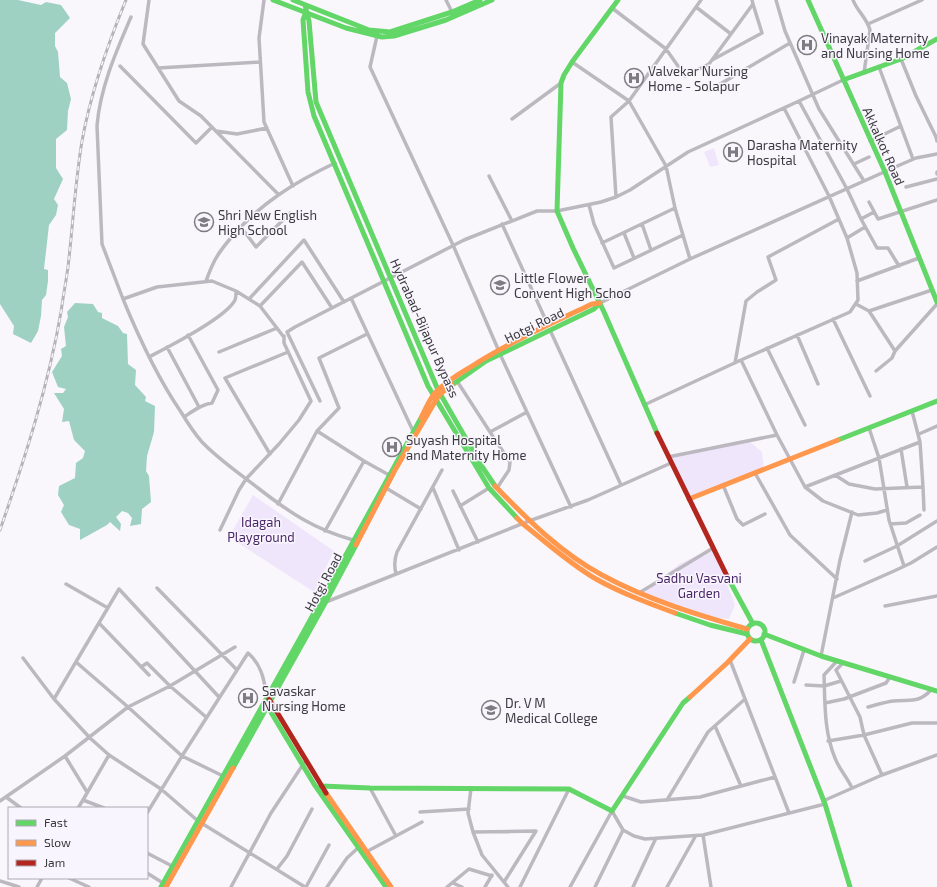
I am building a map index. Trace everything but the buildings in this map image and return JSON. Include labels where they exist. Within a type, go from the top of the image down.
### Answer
[{"type":"main road","points":[[273,0],[346,28],[377,36],[394,36],[414,31],[446,20],[492,0]]},
{"type":"main road","points":[[293,0],[305,3],[369,30],[379,32],[398,30],[452,12],[480,0]]},
{"type":"main road","points":[[618,0],[572,62],[561,83],[557,211],[600,303],[668,457],[732,587],[753,624]]},
{"type":"main road","name":"Akkalkot Road","points":[[808,0],[842,80],[885,172],[937,303]]},
{"type":"main road","name":"Hydrabad-Bijapur Bypass","points":[[305,3],[309,21],[316,102],[439,392],[481,465],[497,488],[529,521],[578,560],[602,575],[639,593],[748,634]]},
{"type":"main road","points":[[306,12],[303,20],[308,92],[314,116],[435,398],[489,488],[523,524],[596,579],[644,602],[710,625],[748,634],[755,641],[760,640]]},
{"type":"main road","points":[[842,80],[901,58],[937,39]]},
{"type":"main road","name":"Hotgi Road","points":[[163,886],[267,701],[412,431],[439,392],[483,358],[499,352],[549,327],[594,309],[600,303]]},
{"type":"main road","name":"Hotgi Road","points":[[439,392],[499,352]]},
{"type":"main road","name":"Hotgi Road","points":[[163,886],[172,866],[200,822],[223,776],[326,602],[435,398]]},
{"type":"main road","points":[[689,499],[937,401]]},
{"type":"main road","points":[[753,624],[756,623],[762,626],[764,634],[760,640]]},
{"type":"main road","points":[[321,786],[370,788],[569,789],[612,811],[683,703],[730,660],[753,624]]},
{"type":"main road","points":[[764,634],[836,661],[934,690]]},
{"type":"main road","points":[[760,640],[824,802],[850,887]]},
{"type":"main road","points":[[267,701],[304,763],[360,846],[391,887]]},
{"type":"main road","points":[[304,763],[321,786],[386,887]]},
{"type":"street","points":[[149,0],[143,44],[178,101],[201,116],[278,194]]},
{"type":"street","points":[[264,0],[259,38],[264,122],[293,186]]},
{"type":"street","points":[[446,0],[452,12]]},
{"type":"street","points":[[616,197],[611,117],[629,101],[701,0]]},
{"type":"street","points":[[776,0],[785,31],[819,109],[864,181]]},
{"type":"street","points":[[853,0],[855,7],[868,24],[870,30],[864,73]]},
{"type":"street","points":[[868,24],[922,0]]},
{"type":"street","points":[[612,8],[666,49],[685,76],[709,64],[752,2]]},
{"type":"street","points":[[711,61],[762,33],[752,2]]},
{"type":"street","points":[[696,7],[731,34]]},
{"type":"street","points":[[131,17],[113,60],[98,108],[97,126],[102,244],[122,299],[149,358],[170,397],[202,442],[278,504],[313,526],[353,540]]},
{"type":"street","points":[[377,36],[370,67],[453,245],[499,352],[571,506]]},
{"type":"street","points":[[710,90],[790,43]]},
{"type":"street","points":[[901,58],[916,96],[936,136],[937,141]]},
{"type":"street","points":[[158,68],[260,62]]},
{"type":"street","points":[[572,62],[629,101],[666,166],[675,208],[690,259]]},
{"type":"street","points":[[120,66],[196,143],[212,127]]},
{"type":"street","points":[[878,67],[913,159]]},
{"type":"street","points":[[283,336],[287,332],[384,280],[453,245],[502,224],[536,211],[557,211],[601,202],[616,197],[630,190],[688,152],[842,80]]},
{"type":"street","points":[[512,119],[561,83]]},
{"type":"street","points":[[799,101],[877,248],[888,248],[899,266]]},
{"type":"street","points":[[644,405],[767,348],[850,312],[858,300],[857,273],[847,238],[829,196],[784,108]]},
{"type":"street","points":[[870,141],[901,126]]},
{"type":"street","points":[[216,131],[237,134],[267,128]]},
{"type":"street","points":[[600,303],[690,259],[829,196],[913,159],[937,154]]},
{"type":"street","points":[[854,164],[869,157]]},
{"type":"street","points":[[206,281],[213,263],[224,246],[240,227],[258,210],[278,194],[335,163]]},
{"type":"street","points":[[489,176],[512,221]]},
{"type":"street","points":[[906,187],[937,179]]},
{"type":"street","points":[[869,202],[878,219],[937,200]]},
{"type":"street","points":[[588,205],[594,224],[614,268],[683,234]]},
{"type":"street","points":[[602,243],[675,208]]},
{"type":"street","points":[[861,219],[874,212]]},
{"type":"street","points":[[240,227],[256,247],[290,213]]},
{"type":"street","points":[[736,363],[746,301],[776,280],[768,258],[839,220]]},
{"type":"street","points":[[502,224],[621,485]]},
{"type":"street","points":[[642,224],[651,250]]},
{"type":"street","points":[[847,238],[865,227]]},
{"type":"street","points":[[624,233],[634,258]]},
{"type":"street","points":[[249,299],[304,240],[344,302]]},
{"type":"street","points":[[857,281],[919,258]]},
{"type":"street","points":[[260,306],[302,262],[332,308]]},
{"type":"street","points":[[122,299],[157,287],[206,281],[212,281],[236,291],[260,306],[283,336],[284,343],[311,401],[299,420],[246,479],[239,490],[220,530]]},
{"type":"street","points":[[869,311],[932,290]]},
{"type":"street","points":[[149,358],[216,319],[235,300],[236,291]]},
{"type":"street","points":[[351,298],[412,431]]},
{"type":"street","points":[[876,371],[892,358],[895,351],[937,303]]},
{"type":"street","points":[[856,304],[869,311],[895,351]]},
{"type":"street","points":[[833,319],[870,396]]},
{"type":"street","points":[[219,352],[277,328]]},
{"type":"street","points":[[287,332],[320,401]]},
{"type":"street","points":[[278,504],[317,430],[339,408],[319,358],[367,334]]},
{"type":"street","points":[[184,417],[207,403],[212,403],[218,390],[188,335]]},
{"type":"street","points":[[797,335],[818,384]]},
{"type":"street","points":[[167,347],[199,407]]},
{"type":"street","points":[[767,348],[805,425]]},
{"type":"street","points":[[270,454],[225,378],[288,352]]},
{"type":"street","points":[[741,360],[777,435],[805,486],[823,501],[858,515],[877,513],[886,510]]},
{"type":"street","points":[[457,381],[510,462],[509,470],[497,488]]},
{"type":"street","points":[[912,411],[920,442],[924,510]]},
{"type":"street","points":[[490,432],[527,412]]},
{"type":"street","points":[[919,434],[937,426]]},
{"type":"street","points":[[869,428],[879,458],[886,510],[904,566]]},
{"type":"street","points":[[317,430],[364,461],[389,475]]},
{"type":"street","points":[[668,457],[777,435]]},
{"type":"street","points":[[805,486],[920,442]]},
{"type":"street","points":[[901,449],[907,488]]},
{"type":"street","points":[[325,531],[364,461]]},
{"type":"street","points":[[326,602],[529,521],[588,500],[671,463]]},
{"type":"street","points":[[396,574],[394,560],[397,552],[442,470]]},
{"type":"street","points":[[755,473],[790,535],[836,579]]},
{"type":"street","points":[[835,475],[849,484],[875,489],[923,486]]},
{"type":"street","points":[[723,485],[737,518],[743,525],[765,514]]},
{"type":"street","points":[[386,488],[421,509]]},
{"type":"street","points":[[433,488],[459,550]]},
{"type":"street","points":[[460,506],[489,488]]},
{"type":"street","points":[[453,491],[478,542]]},
{"type":"street","points":[[821,656],[836,579],[852,512]]},
{"type":"street","points":[[890,524],[906,524],[920,515]]},
{"type":"street","points":[[865,562],[897,546],[937,521]]},
{"type":"street","points":[[833,598],[904,566],[937,547]]},
{"type":"street","points":[[639,593],[713,548]]},
{"type":"street","points":[[66,584],[108,608]]},
{"type":"street","points":[[158,588],[237,670]]},
{"type":"street","points":[[54,699],[119,589],[219,697]]},
{"type":"street","points":[[885,606],[937,596]]},
{"type":"street","points":[[99,623],[148,675]]},
{"type":"street","points":[[0,801],[90,738],[128,707],[170,686],[235,647]]},
{"type":"street","points":[[794,682],[804,650]]},
{"type":"street","points":[[148,811],[206,717],[248,653],[255,658],[260,669],[267,701]]},
{"type":"street","points":[[23,658],[54,699],[90,738],[109,755],[161,789],[200,822],[305,887],[329,845]]},
{"type":"street","points":[[730,660],[789,813]]},
{"type":"street","points":[[836,661],[824,675],[828,741],[836,760],[852,788]]},
{"type":"street","points":[[76,662],[182,756],[223,776]]},
{"type":"street","points":[[141,667],[147,663],[170,686],[206,717]]},
{"type":"street","points":[[843,663],[836,670],[860,717],[864,735],[882,775]]},
{"type":"street","points":[[825,704],[886,683],[890,677]]},
{"type":"street","points":[[806,685],[824,686],[841,681]]},
{"type":"street","points":[[868,707],[890,702],[918,700],[934,690]]},
{"type":"street","points":[[667,800],[708,732],[745,699]]},
{"type":"street","points":[[828,741],[864,735],[912,723],[937,723]]},
{"type":"street","points":[[715,726],[741,786]]},
{"type":"street","points":[[79,807],[109,755]]},
{"type":"street","points":[[612,811],[623,830],[634,836],[645,839],[703,835],[789,813],[824,802],[882,775],[937,755]]},
{"type":"street","points":[[65,756],[87,792]]},
{"type":"street","points":[[231,887],[271,814],[304,763]]},
{"type":"street","points":[[623,796],[641,802],[700,797],[775,777]]},
{"type":"street","points":[[370,788],[396,836]]},
{"type":"street","points":[[471,788],[468,813],[473,832],[482,855],[508,887]]},
{"type":"street","points":[[520,887],[569,789]]},
{"type":"street","points":[[6,798],[20,807]]},
{"type":"street","points":[[83,800],[101,807]]},
{"type":"street","points":[[277,869],[286,856],[312,809]]},
{"type":"street","points":[[420,812],[469,809]]},
{"type":"street","points":[[570,887],[612,811]]},
{"type":"street","points":[[366,852],[422,822]]},
{"type":"street","points":[[595,887],[623,830]]},
{"type":"street","points":[[473,832],[536,831],[504,882]]},
{"type":"street","points":[[703,835],[711,887]]},
{"type":"street","points":[[666,887],[695,836]]},
{"type":"street","points":[[633,887],[656,838]]},
{"type":"street","points":[[327,887],[347,858],[360,846]]},
{"type":"street","points":[[148,854],[172,866]]},
{"type":"street","points":[[447,887],[469,869],[492,876]]},
{"type":"street","points":[[486,887],[495,871]]},
{"type":"street","points":[[148,874],[163,886]]},
{"type":"street","points":[[71,879],[89,887]]},
{"type":"street","points":[[0,881],[19,887]]},
{"type":"street","points":[[453,883],[462,887]]},
{"type":"green space","points":[[714,148],[719,165],[710,167],[704,152]]},
{"type":"green space","points":[[749,441],[762,452],[764,469],[689,499],[668,457]]},
{"type":"green space","name":"Idagah Playground","points":[[253,495],[334,551],[314,592],[229,537]]},
{"type":"green space","name":"Sadhu Vasvani Garden","points":[[713,548],[735,605],[729,619],[712,617],[643,594],[679,564]]},
{"type":"shaded area","points":[[0,0],[18,0],[41,5],[46,2],[61,5],[70,18],[55,33],[55,46],[58,52],[60,77],[67,83],[71,99],[68,111],[67,130],[56,139],[56,168],[63,179],[54,199],[58,205],[56,215],[49,225],[44,269],[48,270],[46,295],[42,300],[38,331],[31,343],[13,334],[14,326],[0,304]]},
{"type":"shaded area","points":[[75,303],[93,304],[98,312],[102,313],[102,318],[118,326],[123,333],[127,334],[128,364],[136,370],[135,385],[146,397],[145,401],[155,406],[154,432],[147,456],[146,471],[149,476],[151,502],[142,509],[141,524],[130,526],[132,518],[128,513],[122,511],[116,517],[121,524],[120,531],[110,522],[80,540],[80,529],[69,525],[61,512],[64,505],[58,495],[59,486],[75,478],[76,463],[83,458],[85,451],[74,440],[69,421],[62,422],[64,409],[54,393],[63,393],[66,389],[58,387],[52,372],[62,356],[61,349],[66,346],[64,327],[68,317],[67,312]]},
{"type":"railway","points":[[0,530],[35,422],[50,368],[68,267],[82,141],[100,69],[126,0]]},
{"type":"traffic: fast","points":[[273,0],[346,28],[382,37],[394,36],[446,20],[492,0]]},
{"type":"traffic: fast","points":[[293,0],[369,30],[390,32],[452,12],[480,0]]},
{"type":"traffic: fast","points":[[618,0],[572,62],[561,83],[557,211],[604,312],[657,433]]},
{"type":"traffic: fast","points":[[808,0],[885,172],[937,302]]},
{"type":"traffic: fast","points":[[305,5],[309,21],[316,102],[438,390],[481,465],[495,486]]},
{"type":"traffic: fast","points":[[306,12],[303,20],[308,92],[314,116],[428,386],[489,488],[517,518]]},
{"type":"traffic: fast","points":[[843,80],[901,59],[937,39]]},
{"type":"traffic: fast","points":[[452,385],[486,361],[594,309],[600,303]]},
{"type":"traffic: fast","points":[[838,440],[937,401]]},
{"type":"traffic: fast","points":[[161,887],[421,418]]},
{"type":"traffic: fast","points":[[233,768],[356,545]]},
{"type":"traffic: fast","points":[[727,576],[753,624]]},
{"type":"traffic: fast","points":[[675,613],[710,625],[747,634]]},
{"type":"traffic: fast","points":[[756,623],[762,626],[765,632],[762,638],[756,641],[750,638],[747,632],[750,626],[756,623]]},
{"type":"traffic: fast","points":[[764,634],[821,656],[937,691]]},
{"type":"traffic: fast","points":[[761,640],[825,804],[850,887]]},
{"type":"traffic: fast","points":[[321,786],[370,788],[569,789],[612,811],[683,703],[690,697]]},
{"type":"traffic: fast","points":[[266,704],[314,784],[386,887]]},
{"type":"traffic: slow","points":[[421,418],[434,394],[455,376],[529,334],[592,304],[600,303]]},
{"type":"traffic: slow","points":[[356,545],[395,470],[436,400],[440,394],[452,385]]},
{"type":"traffic: slow","points":[[689,499],[838,440]]},
{"type":"traffic: slow","points":[[495,486],[545,535],[572,556],[602,575],[655,599],[747,629]]},
{"type":"traffic: slow","points":[[517,518],[586,573],[605,584],[645,602],[675,613]]},
{"type":"traffic: slow","points":[[690,697],[727,663],[750,639]]},
{"type":"traffic: slow","points":[[166,887],[233,768]]},
{"type":"traffic: slow","points":[[326,793],[391,887]]},
{"type":"traffic: jam","points":[[657,433],[727,576]]},
{"type":"traffic: jam","points":[[269,699],[326,793]]},
{"type":"place","name":"Vinayak Maternity and Nursing Home","points":[[807,45]]},
{"type":"place","name":"Valvekar Nursing Home - Solapur","points":[[634,78]]},
{"type":"place","name":"Darasha Maternity Hospital","points":[[733,152]]},
{"type":"place","name":"Shri New English High School","points":[[204,222]]},
{"type":"place","name":"Little Flower Convent High Schoo","points":[[500,285]]},
{"type":"place","name":"Suyash Hospital and Maternity Home","points":[[392,447]]},
{"type":"place","name":"Savaskar Nursing Home","points":[[248,698]]},
{"type":"place","name":"Dr. V M Medical College","points":[[491,710]]}]
